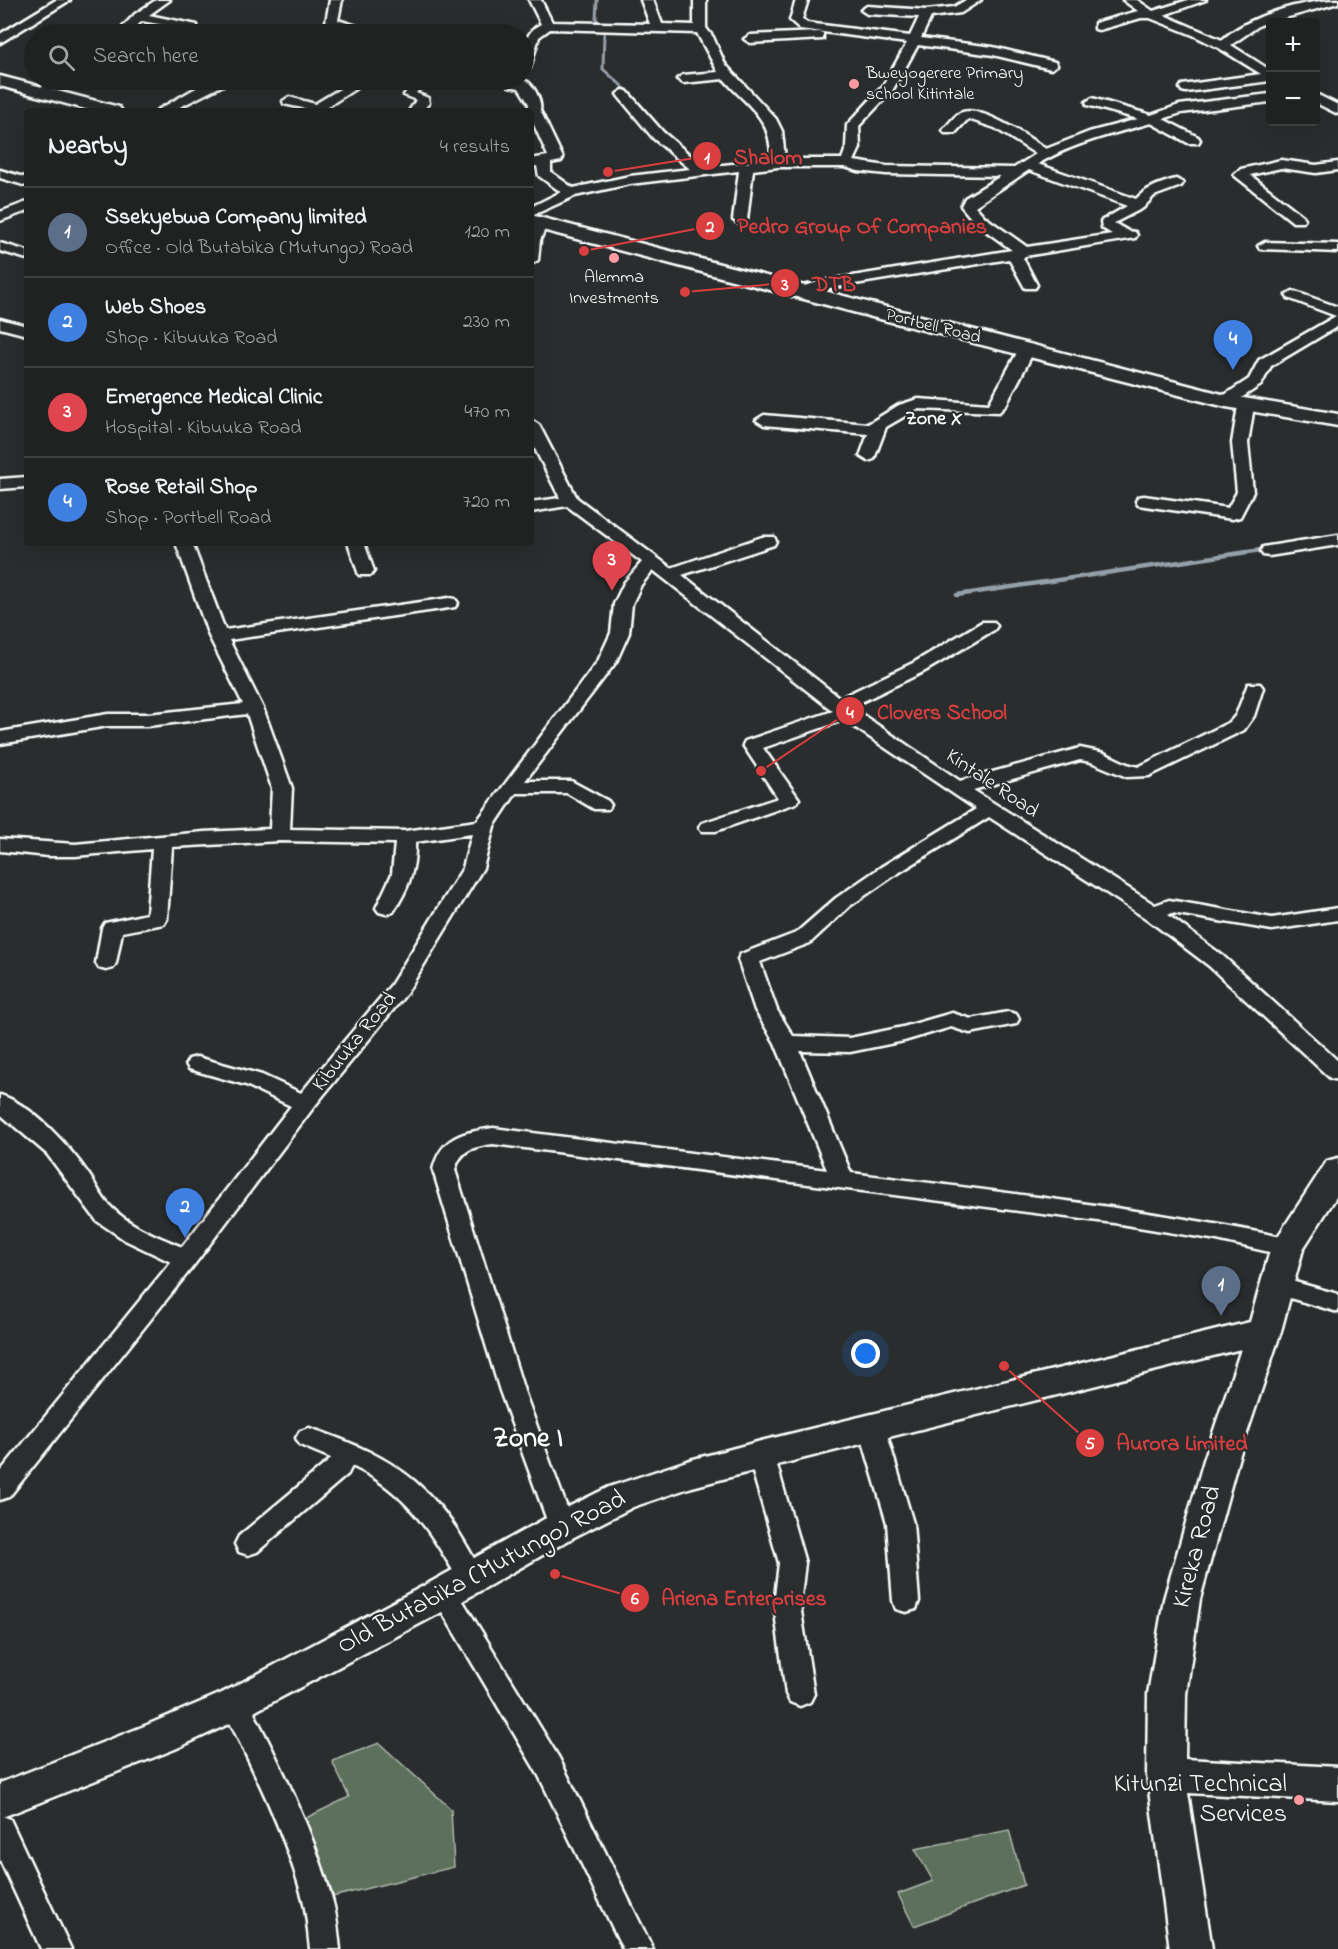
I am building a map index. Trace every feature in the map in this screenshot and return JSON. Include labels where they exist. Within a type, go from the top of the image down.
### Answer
[{"type":"main road","points":[[0,81],[24,87]]},
{"type":"main road","points":[[34,90],[102,108]]},
{"type":"main road","name":"Portbell Road","points":[[534,219],[798,292],[1026,351],[1246,406],[1338,420]]},
{"type":"main road","name":"Kireka Road","points":[[1191,1949],[1166,1775],[1167,1694],[1182,1599],[1221,1461],[1264,1331],[1287,1247],[1338,1169]]},
{"type":"main road","name":"Old Butabika (Mutungo) Road","points":[[0,1801],[141,1745],[235,1704],[561,1527],[621,1497],[690,1474],[761,1455],[1264,1331]]},
{"type":"main road","points":[[1166,1775],[1338,1784]]},
{"type":"street","points":[[25,24],[64,0]]},
{"type":"street","points":[[133,24],[164,0]]},
{"type":"street","points":[[336,0],[332,22],[338,24]]},
{"type":"street","points":[[535,0],[548,26]]},
{"type":"street","points":[[647,0],[657,27]]},
{"type":"street","points":[[700,0],[703,32],[718,63],[726,75],[763,111],[777,129],[780,150],[778,163]]},
{"type":"street","points":[[802,0],[796,20],[798,23],[855,34],[993,51],[1051,65]]},
{"type":"street","points":[[890,12],[898,0]]},
{"type":"street","points":[[867,10],[926,14],[957,10],[975,0]]},
{"type":"street","points":[[1129,0],[1152,15],[1197,32],[1223,45],[1266,73]]},
{"type":"street","points":[[1099,26],[1141,14],[1152,15],[1200,0]]},
{"type":"street","points":[[1223,45],[1256,22],[1335,0]]},
{"type":"street","points":[[847,163],[853,148],[853,125],[868,113],[892,86],[926,14]]},
{"type":"street","points":[[140,17],[174,24]]},
{"type":"street","points":[[0,39],[24,24]]},
{"type":"street","points":[[534,36],[540,28],[548,26],[657,27],[703,32]]},
{"type":"street","points":[[674,34],[703,32]]},
{"type":"street","points":[[750,39],[855,34]]},
{"type":"street","points":[[683,79],[726,75]]},
{"type":"street","points":[[1186,88],[1266,77]]},
{"type":"street","points":[[41,92],[44,90]]},
{"type":"street","points":[[168,108],[201,90]]},
{"type":"street","points":[[318,108],[347,90]]},
{"type":"street","points":[[412,90],[410,94],[422,98],[423,103],[418,108]]},
{"type":"street","points":[[527,90],[534,108]]},
{"type":"street","points":[[623,94],[658,135],[700,171]]},
{"type":"street","points":[[1023,251],[980,220],[968,207],[970,201],[1045,154],[1094,135],[1179,109],[1266,98]]},
{"type":"street","points":[[1320,100],[1338,110]]},
{"type":"street","points":[[289,101],[309,108]]},
{"type":"street","points":[[1092,102],[1152,119],[1192,140]]},
{"type":"street","points":[[534,110],[556,158],[538,163],[544,172],[571,194]]},
{"type":"street","points":[[950,130],[964,116],[969,115],[999,125],[1045,154]]},
{"type":"street","points":[[534,219],[571,194],[630,180],[778,163],[847,163],[858,167],[886,170],[1022,169],[1138,205]]},
{"type":"street","points":[[1298,219],[1241,175],[1281,164],[1316,169],[1338,166]]},
{"type":"street","points":[[740,220],[747,165]]},
{"type":"street","points":[[0,174],[24,181]]},
{"type":"street","points":[[798,292],[822,285],[1128,236],[1107,225],[1108,221],[1138,205],[1149,193],[1176,183]]},
{"type":"street","points":[[0,217],[24,207]]},
{"type":"street","points":[[1265,246],[1338,248]]},
{"type":"street","points":[[0,247],[24,254]]},
{"type":"street","points":[[1023,251],[1015,256],[1030,285]]},
{"type":"street","points":[[1293,295],[1338,312]]},
{"type":"street","points":[[1226,401],[1256,382],[1264,363],[1338,320]]},
{"type":"street","points":[[0,323],[24,330]]},
{"type":"street","points":[[764,420],[869,429],[879,426],[908,406],[918,404],[993,409],[998,405],[1026,351]]},
{"type":"street","points":[[1144,501],[1234,513],[1245,492],[1240,443],[1246,406]]},
{"type":"street","points":[[868,456],[879,426]]},
{"type":"street","name":"Kintale Road","points":[[534,432],[570,501],[669,574],[843,709],[957,788],[1154,914],[1216,961],[1338,1073]]},
{"type":"street","points":[[0,484],[24,482]]},
{"type":"street","points":[[534,507],[570,501]]},
{"type":"street","points":[[1269,551],[1338,540]]},
{"type":"street","points":[[669,574],[768,541]]},
{"type":"street","points":[[185,546],[218,636],[254,708],[282,788],[280,835]]},
{"type":"street","points":[[357,546],[365,571]]},
{"type":"street","name":"Kibuuka Road","points":[[5,1475],[186,1259],[305,1103],[399,989],[473,868],[484,826],[511,787],[607,662],[620,633],[623,604],[633,583],[651,562]]},
{"type":"street","points":[[218,636],[449,603]]},
{"type":"street","points":[[709,827],[789,799],[752,745],[795,732],[843,709],[988,626]]},
{"type":"street","points":[[957,788],[1080,754],[1097,756],[1135,774],[1237,726],[1245,716],[1254,688]]},
{"type":"street","points":[[0,738],[108,720],[148,720],[254,708]]},
{"type":"street","points":[[511,787],[571,787],[600,806]]},
{"type":"street","points":[[843,1182],[786,1042],[766,1010],[748,959],[803,938],[843,902],[879,877],[989,809]]},
{"type":"street","points":[[0,845],[75,850],[204,838],[280,835],[405,837],[484,826]]},
{"type":"street","points":[[386,908],[399,889],[406,858],[405,837]]},
{"type":"street","points":[[106,963],[112,928],[157,919],[162,842]]},
{"type":"street","points":[[1154,914],[1169,906],[1272,924],[1336,914]]},
{"type":"street","points":[[786,1042],[850,1045],[904,1034],[952,1020],[970,1026],[1008,1019]]},
{"type":"street","points":[[197,1064],[254,1080],[305,1103]]},
{"type":"street","points":[[0,1103],[26,1119],[68,1165],[82,1184],[88,1197],[107,1217],[186,1259]]},
{"type":"street","points":[[561,1527],[512,1391],[444,1170],[446,1157],[453,1148],[469,1140],[493,1136],[1114,1215],[1217,1232],[1287,1247]]},
{"type":"street","points":[[1276,1286],[1338,1303]]},
{"type":"street","points":[[872,1428],[900,1523],[906,1601]]},
{"type":"street","points":[[309,1438],[393,1476],[432,1516],[457,1584],[638,1949]]},
{"type":"street","points":[[248,1544],[339,1467],[346,1454]]},
{"type":"street","points":[[761,1455],[792,1563],[787,1605],[800,1694]]},
{"type":"street","points":[[235,1704],[267,1765],[288,1816],[318,1900],[325,1949]]},
{"type":"street","points":[[0,1828],[56,1949]]},
{"type":"green space","points":[[379,1743],[451,1809],[454,1867],[332,1897],[306,1818],[349,1797],[332,1761]]},
{"type":"green space","points":[[1009,1830],[1024,1885],[914,1926],[898,1894],[933,1881],[915,1849]]},
{"type":"waterway","points":[[597,0],[596,19],[604,33],[603,69],[631,94],[645,113]]},
{"type":"waterway","points":[[957,595],[1268,549]]},
{"type":"place","name":"Bweyogerere Primary school Kitintale","points":[[854,84]]},
{"type":"place","name":"Shalom","points":[[608,172]]},
{"type":"place","name":"Pedro Group Of Companies","points":[[584,251]]},
{"type":"place","name":"Alemma Investments","points":[[614,258]]},
{"type":"place","name":"DTB","points":[[685,292]]},
{"type":"place","name":"Rose Retail Shop","points":[[1233,370]]},
{"type":"place","name":"Emergence Medical Clinic","points":[[612,591]]},
{"type":"place","name":"Clovers School","points":[[761,771]]},
{"type":"place","name":"Web Shoes","points":[[185,1238]]},
{"type":"place","name":"Ssekyebwa Company limited","points":[[1221,1316]]},
{"type":"place","name":"Aurora Limited","points":[[1004,1366]]},
{"type":"place","name":"Ariena Enterprises","points":[[555,1574]]},
{"type":"place","name":"Kitunzi Technical Services","points":[[1299,1800]]},
{"type":"district","name":"Zone X","points":[[934,419]]},
{"type":"district","name":"Zone I","points":[[528,1439]]}]
